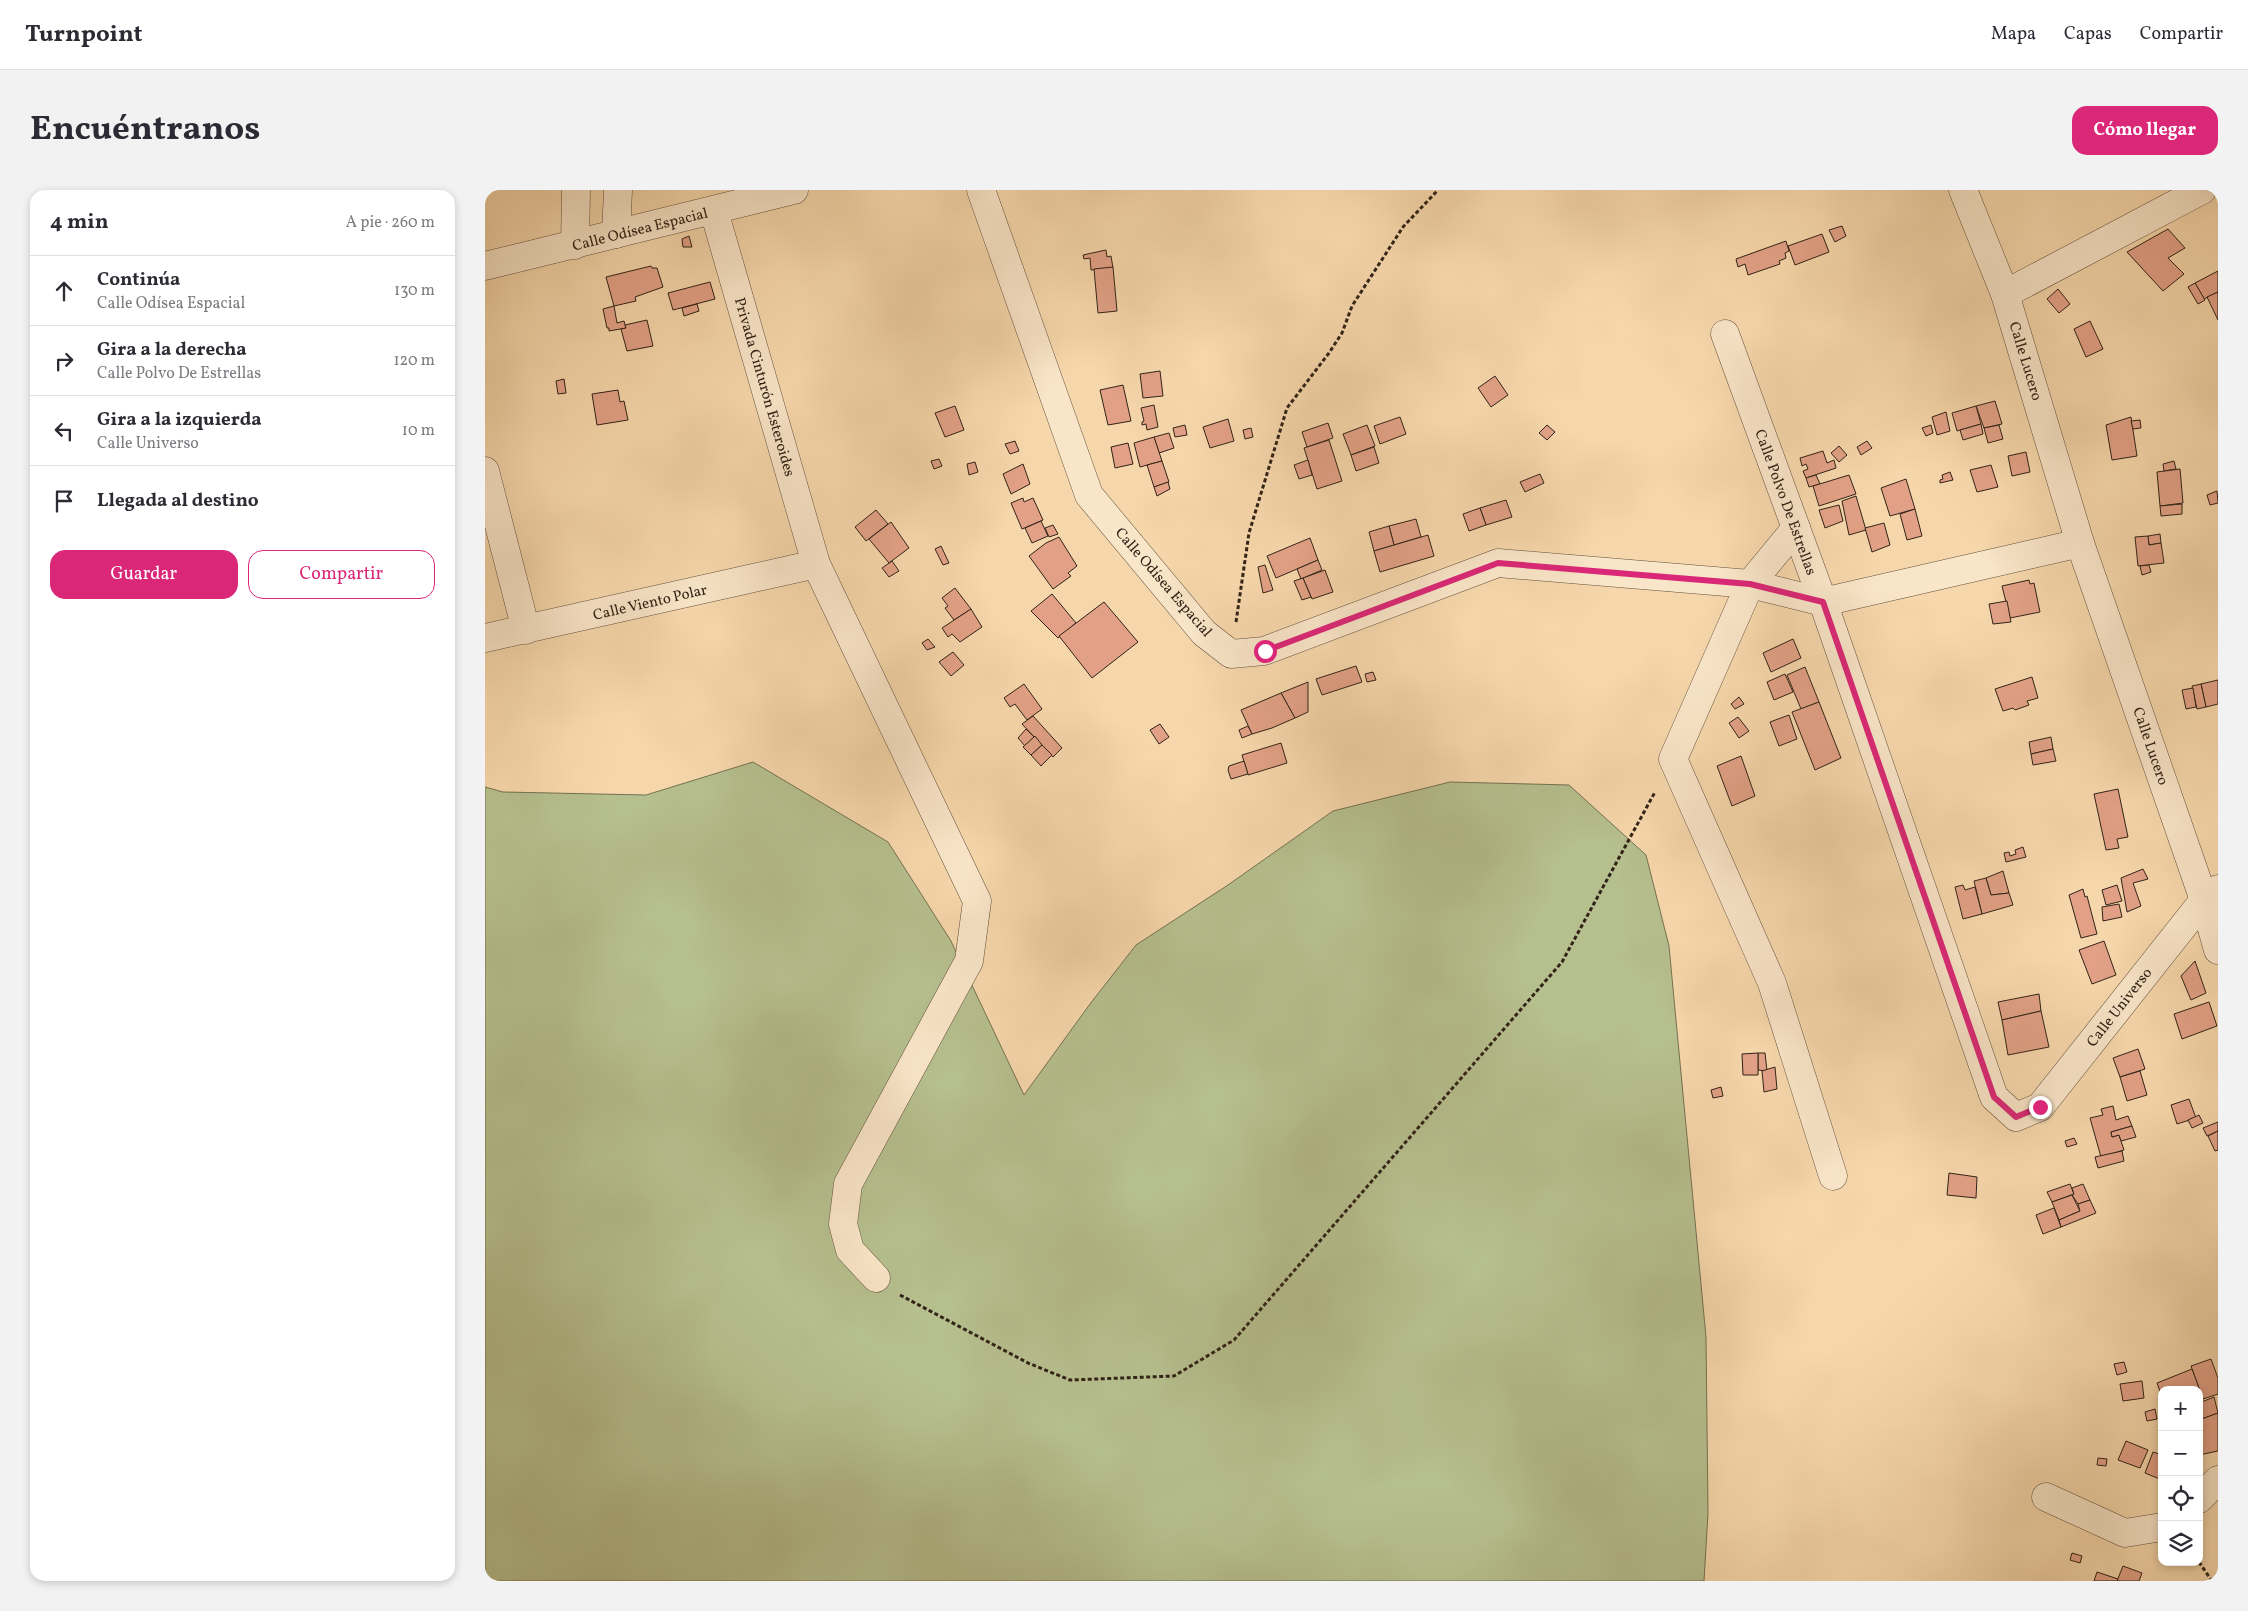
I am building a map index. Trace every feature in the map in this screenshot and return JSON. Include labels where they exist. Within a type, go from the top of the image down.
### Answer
[{"type":"street","points":[[575,245],[576,190]]},
{"type":"street","points":[[615,234],[618,190]]},
{"type":"street","name":"Calle Odísea Espacial","points":[[485,266],[794,190]]},
{"type":"street","name":"Calle Odísea Espacial","points":[[981,190],[1089,495],[1205,633],[1231,654]]},
{"type":"street","name":"Calle Lucero","points":[[1963,190],[2005,294],[2080,543],[2211,894],[2218,950]]},
{"type":"street","points":[[2005,294],[2202,190]]},
{"type":"street","name":"Privada Cinturón Esteroides","points":[[714,211],[816,564],[977,901],[969,961],[848,1184],[843,1224],[850,1250],[876,1278]]},
{"type":"street","name":"Calle Polvo De Estrellas","points":[[1725,334],[1823,602],[1994,1097],[2016,1117]]},
{"type":"street","points":[[485,471],[526,630]]},
{"type":"street","points":[[1796,528],[1750,584],[1673,759],[1773,983],[1833,1176]]},
{"type":"street","points":[[1231,654],[1265,651],[1498,563],[1750,584],[1823,602],[2080,543]]},
{"type":"street","name":"Calle Viento Polar","points":[[485,638],[816,564]]},
{"type":"street","name":"Calle Universo","points":[[2016,1117],[2040,1107],[2211,894]]},
{"type":"street","points":[[2203,1495],[2218,1480]]},
{"type":"street","points":[[2046,1497],[2125,1533],[2158,1528]]},
{"type":"path","points":[[1231,654],[1249,533],[1287,408],[1342,333],[1352,306],[1403,227],[1438,190]]},
{"type":"path","points":[[876,1278],[906,1299],[949,1322],[1028,1363],[1070,1380],[1174,1376],[1234,1340],[1563,962],[1673,759]]},
{"type":"path","points":[[2202,1566],[2212,1581]]},
{"type":"green space","points":[[753,762],[888,842],[951,941],[1024,1095],[1090,1004],[1136,945],[1228,885],[1333,811],[1450,782],[1569,785],[1646,855],[1669,946],[1706,1337],[1708,1513],[1704,1581],[485,1581],[485,787],[503,792],[646,795]]},
{"type":"building","points":[[1842,226],[1846,236],[1835,242],[1829,230]]},
{"type":"building","points":[[2168,229],[2185,248],[2168,258],[2184,274],[2163,291],[2127,252]]},
{"type":"building","points":[[1822,234],[1829,252],[1795,265],[1788,246]]},
{"type":"building","points":[[689,236],[692,247],[683,247],[682,239]]},
{"type":"building","points":[[1786,241],[1789,251],[1785,253],[1786,258],[1779,261],[1780,264],[1748,275],[1745,264],[1738,267],[1736,259]]},
{"type":"building","points":[[1106,250],[1107,257],[1111,256],[1113,268],[1091,270],[1090,258],[1084,259],[1083,255]]},
{"type":"building","points":[[651,266],[652,268],[657,268],[663,287],[635,297],[636,301],[614,306],[606,277]]},
{"type":"building","points":[[1113,267],[1117,311],[1098,313],[1094,269]]},
{"type":"building","points":[[2218,271],[2218,292],[2204,299],[2195,283]]},
{"type":"building","points":[[710,282],[715,299],[673,310],[668,293]]},
{"type":"building","points":[[2195,283],[2205,300],[2198,304],[2188,287]]},
{"type":"building","points":[[2058,289],[2070,304],[2059,313],[2047,299]]},
{"type":"building","points":[[2218,292],[2218,320],[2207,297]]},
{"type":"building","points":[[697,304],[699,311],[684,316],[682,308]]},
{"type":"building","points":[[614,306],[617,323],[624,321],[626,328],[609,331],[603,309]]},
{"type":"building","points":[[647,320],[653,346],[627,351],[621,329],[626,328],[625,325]]},
{"type":"building","points":[[2090,321],[2103,349],[2086,357],[2074,329]]},
{"type":"building","points":[[1160,371],[1163,396],[1143,398],[1140,374]]},
{"type":"building","points":[[1495,376],[1508,395],[1491,407],[1478,388]]},
{"type":"building","points":[[564,379],[566,393],[558,394],[556,381]]},
{"type":"building","points":[[1123,385],[1131,421],[1108,425],[1100,390]]},
{"type":"building","points":[[618,390],[620,402],[624,401],[628,420],[597,425],[592,394]]},
{"type":"building","points":[[1995,401],[2002,424],[1984,428],[1976,406]]},
{"type":"building","points":[[1154,405],[1158,427],[1147,430],[1146,424],[1142,425],[1144,421],[1141,408]]},
{"type":"building","points":[[955,406],[964,430],[945,437],[935,413]]},
{"type":"building","points":[[1976,406],[1981,424],[1957,431],[1952,413]]},
{"type":"building","points":[[1946,412],[1950,431],[1937,435],[1932,417]]},
{"type":"building","points":[[1400,417],[1406,434],[1380,444],[1374,426]]},
{"type":"building","points":[[2131,417],[2137,456],[2112,460],[2106,425]]},
{"type":"building","points":[[1228,419],[1234,441],[1210,448],[1203,427]]},
{"type":"building","points":[[2140,420],[2141,428],[2133,429],[2131,421]]},
{"type":"building","points":[[1328,423],[1333,438],[1307,447],[1302,432]]},
{"type":"building","points":[[1981,424],[1983,434],[1963,440],[1960,430]]},
{"type":"building","points":[[1185,425],[1187,435],[1175,437],[1173,428]]},
{"type":"building","points":[[1367,425],[1375,446],[1351,455],[1343,434]]},
{"type":"building","points":[[1547,425],[1555,432],[1547,440],[1539,433]]},
{"type":"building","points":[[1931,425],[1933,433],[1926,436],[1922,428]]},
{"type":"building","points":[[1999,425],[2003,439],[1988,443],[1984,428]]},
{"type":"building","points":[[1251,428],[1253,437],[1245,439],[1243,430]]},
{"type":"building","points":[[1169,433],[1174,448],[1159,453],[1154,437]]},
{"type":"building","points":[[1154,437],[1162,461],[1140,467],[1134,443]]},
{"type":"building","points":[[1329,440],[1342,481],[1317,489],[1304,448]]},
{"type":"building","points":[[1015,441],[1019,451],[1010,454],[1005,444]]},
{"type":"building","points":[[1867,441],[1872,448],[1861,455],[1857,447]]},
{"type":"building","points":[[1128,443],[1133,464],[1115,468],[1111,447]]},
{"type":"building","points":[[1839,446],[1847,455],[1839,462],[1831,453]]},
{"type":"building","points":[[1374,447],[1379,463],[1356,471],[1351,455]]},
{"type":"building","points":[[1823,451],[1827,463],[1834,460],[1836,468],[1806,478],[1803,471],[1808,469],[1806,464],[1802,466],[1800,458]]},
{"type":"building","points":[[2026,452],[2030,472],[2012,476],[2008,456]]},
{"type":"building","points":[[939,459],[942,466],[934,469],[931,461]]},
{"type":"building","points":[[1308,460],[1312,475],[1299,479],[1294,465]]},
{"type":"building","points":[[1162,461],[1169,482],[1154,487],[1147,465]]},
{"type":"building","points":[[2174,461],[2176,469],[2164,471],[2163,464]]},
{"type":"building","points":[[975,462],[978,472],[969,475],[967,464]]},
{"type":"building","points":[[1023,464],[1030,484],[1011,494],[1003,474]]},
{"type":"building","points":[[1991,465],[1998,487],[1977,492],[1970,470]]},
{"type":"building","points":[[2180,469],[2183,503],[2160,506],[2157,472]]},
{"type":"building","points":[[1950,472],[1953,480],[1940,483],[1940,480],[1943,479],[1942,475]]},
{"type":"building","points":[[1540,474],[1544,483],[1525,492],[1520,482]]},
{"type":"building","points":[[1816,475],[1820,484],[1809,487],[1806,478]]},
{"type":"building","points":[[1849,475],[1856,494],[1819,506],[1813,486]]},
{"type":"building","points":[[1906,479],[1915,509],[1890,516],[1881,488]]},
{"type":"building","points":[[1168,482],[1170,489],[1157,496],[1154,487]]},
{"type":"building","points":[[2217,491],[2218,503],[2210,505],[2207,495]]},
{"type":"building","points":[[1856,496],[1866,530],[1849,535],[1842,501]]},
{"type":"building","points":[[1023,498],[1024,502],[1033,498],[1043,520],[1022,529],[1011,503]]},
{"type":"building","points":[[1506,500],[1512,517],[1486,525],[1480,508]]},
{"type":"building","points":[[2182,504],[2182,514],[2161,516],[2160,506]]},
{"type":"building","points":[[1839,505],[1843,521],[1825,528],[1819,510]]},
{"type":"building","points":[[1480,508],[1486,525],[1469,531],[1463,514]]},
{"type":"building","points":[[1915,509],[1922,536],[1907,540],[1900,514]]},
{"type":"building","points":[[876,510],[888,524],[866,541],[855,527]]},
{"type":"building","points":[[1416,519],[1421,537],[1394,545],[1389,526]]},
{"type":"building","points":[[1041,521],[1048,536],[1032,543],[1025,528]]},
{"type":"building","points":[[891,522],[909,548],[889,563],[869,539]]},
{"type":"building","points":[[1884,523],[1890,545],[1872,552],[1865,528]]},
{"type":"building","points":[[1053,525],[1058,534],[1049,537],[1045,528]]},
{"type":"building","points":[[1389,526],[1394,545],[1374,551],[1369,532]]},
{"type":"building","points":[[2160,534],[2161,543],[2149,545],[2148,536]]},
{"type":"building","points":[[1428,535],[1434,556],[1380,572],[1374,551]]},
{"type":"building","points":[[2148,536],[2149,545],[2161,543],[2164,563],[2138,566],[2135,537]]},
{"type":"building","points":[[1059,537],[1077,566],[1068,573],[1071,576],[1053,589],[1029,556],[1046,543]]},
{"type":"building","points":[[1310,538],[1318,560],[1276,578],[1267,556]]},
{"type":"building","points":[[941,546],[949,563],[943,565],[935,549]]},
{"type":"building","points":[[1318,560],[1322,570],[1301,579],[1297,569]]},
{"type":"building","points":[[892,561],[899,571],[889,577],[882,568]]},
{"type":"building","points":[[1265,565],[1273,590],[1263,593],[1258,567]]},
{"type":"building","points":[[2149,565],[2151,572],[2142,575],[2140,566]]},
{"type":"building","points":[[1325,570],[1333,592],[1312,599],[1303,578]]},
{"type":"building","points":[[1303,578],[1311,597],[1302,600],[1294,581]]},
{"type":"building","points":[[2029,580],[2030,584],[2034,583],[2040,612],[2010,618],[2002,586]]},
{"type":"building","points":[[955,588],[971,609],[954,620],[945,608],[948,606],[942,598]]},
{"type":"building","points":[[1052,594],[1076,623],[1058,638],[1031,611]]},
{"type":"building","points":[[2007,601],[2011,622],[1993,624],[1989,604]]},
{"type":"building","points":[[1104,602],[1138,642],[1092,678],[1059,636]]},
{"type":"building","points":[[971,609],[982,627],[960,642],[952,634],[948,637],[942,628]]},
{"type":"building","points":[[928,639],[935,647],[927,650],[922,643]]},
{"type":"building","points":[[1793,639],[1801,658],[1771,672],[1763,653]]},
{"type":"building","points":[[953,652],[964,665],[951,676],[939,662]]},
{"type":"building","points":[[1356,666],[1362,682],[1322,695],[1316,679]]},
{"type":"building","points":[[1805,667],[1819,702],[1801,709],[1787,675]]},
{"type":"building","points":[[1373,672],[1376,680],[1367,682],[1365,674]]},
{"type":"building","points":[[1785,674],[1793,692],[1774,700],[1767,682]]},
{"type":"building","points":[[2032,677],[2038,698],[2027,701],[2029,705],[2015,710],[2013,708],[2003,711],[1995,689]]},
{"type":"building","points":[[2218,680],[2218,704],[2206,707],[2201,684]]},
{"type":"building","points":[[1308,682],[1308,712],[1295,718],[1281,693]]},
{"type":"building","points":[[1024,684],[1042,709],[1027,720],[1015,704],[1010,707],[1004,698]]},
{"type":"building","points":[[2201,684],[2206,707],[2197,709],[2192,686]]},
{"type":"building","points":[[2193,688],[2196,707],[2186,709],[2182,690]]},
{"type":"building","points":[[1281,693],[1295,718],[1252,734],[1241,710]]},
{"type":"building","points":[[1739,697],[1744,704],[1735,709],[1731,704]]},
{"type":"building","points":[[1819,702],[1841,758],[1815,770],[1792,712]]},
{"type":"building","points":[[1789,715],[1797,739],[1779,746],[1770,722]]},
{"type":"building","points":[[1033,716],[1062,748],[1053,757],[1022,724]]},
{"type":"building","points":[[1738,717],[1749,731],[1739,738],[1729,723]]},
{"type":"building","points":[[1160,724],[1169,737],[1159,744],[1150,730]]},
{"type":"building","points":[[1248,726],[1252,734],[1242,738],[1239,730]]},
{"type":"building","points":[[1026,729],[1034,737],[1025,746],[1018,738]]},
{"type":"building","points":[[1035,736],[1042,745],[1031,755],[1023,747]]},
{"type":"building","points":[[2051,737],[2053,749],[2031,754],[2029,742]]},
{"type":"building","points":[[1281,743],[1287,763],[1248,775],[1242,755]]},
{"type":"building","points":[[1042,745],[1052,755],[1041,766],[1031,755]]},
{"type":"building","points":[[2053,749],[2056,761],[2033,765],[2031,754]]},
{"type":"building","points":[[1741,756],[1755,796],[1732,806],[1717,766]]},
{"type":"building","points":[[1244,761],[1248,774],[1231,779],[1228,770],[1229,766]]},
{"type":"building","points":[[2118,789],[2128,837],[2117,839],[2119,848],[2106,850],[2094,794]]},
{"type":"building","points":[[2023,847],[2026,857],[2006,862],[2004,853],[2009,852],[2010,856],[2016,854],[2015,850]]},
{"type":"building","points":[[2143,869],[2148,879],[2133,883],[2141,906],[2127,912],[2121,878]]},
{"type":"building","points":[[2003,871],[2009,893],[1991,895],[1986,878]]},
{"type":"building","points":[[1986,878],[1991,895],[2009,893],[2013,905],[1982,914],[1974,881]]},
{"type":"building","points":[[1963,885],[1965,890],[1975,887],[1982,914],[1963,919],[1955,887]]},
{"type":"building","points":[[2117,885],[2122,901],[2106,905],[2102,890]]},
{"type":"building","points":[[2083,889],[2085,897],[2087,896],[2097,934],[2081,938],[2069,895]]},
{"type":"building","points":[[2119,904],[2122,917],[2103,921],[2102,907]]},
{"type":"building","points":[[2104,941],[2116,975],[2092,984],[2079,950]]},
{"type":"building","points":[[2195,961],[2206,993],[2191,1000],[2181,976]]},
{"type":"building","points":[[2039,994],[2041,1011],[2002,1020],[1998,1002]]},
{"type":"building","points":[[2209,1002],[2217,1026],[2182,1039],[2174,1014]]},
{"type":"building","points":[[2041,1011],[2049,1047],[2008,1055],[2002,1020]]},
{"type":"building","points":[[2138,1049],[2145,1069],[2120,1077],[2113,1058]]},
{"type":"building","points":[[1758,1053],[1765,1053],[1767,1071],[1758,1070]]},
{"type":"building","points":[[1758,1053],[1758,1075],[1743,1075],[1742,1054]]},
{"type":"building","points":[[1775,1067],[1777,1089],[1764,1092],[1762,1071]]},
{"type":"building","points":[[2140,1071],[2147,1095],[2127,1101],[2120,1077]]},
{"type":"building","points":[[1721,1087],[1723,1096],[1713,1098],[1711,1090]]},
{"type":"building","points":[[2189,1099],[2196,1118],[2177,1124],[2171,1105]]},
{"type":"building","points":[[2113,1106],[2116,1120],[2128,1116],[2132,1126],[2111,1132],[2112,1137],[2119,1135],[2124,1150],[2101,1157],[2090,1118],[2103,1115],[2101,1109]]},
{"type":"building","points":[[2199,1115],[2203,1123],[2192,1128],[2188,1120]]},
{"type":"building","points":[[2218,1122],[2218,1131],[2207,1136],[2203,1128]]},
{"type":"building","points":[[2132,1126],[2136,1137],[2121,1141],[2119,1135],[2112,1137],[2111,1132]]},
{"type":"building","points":[[2218,1131],[2218,1150],[2215,1151],[2208,1136]]},
{"type":"building","points":[[2074,1138],[2077,1144],[2067,1147],[2065,1141]]},
{"type":"building","points":[[2122,1151],[2124,1161],[2098,1168],[2095,1157]]},
{"type":"building","points":[[1949,1173],[1977,1177],[1976,1198],[1947,1195]]},
{"type":"building","points":[[2070,1184],[2074,1194],[2052,1202],[2047,1192]]},
{"type":"building","points":[[2083,1184],[2090,1200],[2078,1204],[2072,1195],[2074,1194],[2072,1188]]},
{"type":"building","points":[[2072,1195],[2080,1211],[2059,1220],[2052,1202]]},
{"type":"building","points":[[2090,1200],[2096,1213],[2061,1227],[2059,1220],[2080,1211],[2078,1204]]},
{"type":"building","points":[[2054,1208],[2061,1227],[2043,1234],[2036,1215]]},
{"type":"building","points":[[2211,1359],[2218,1378],[2218,1394],[2203,1399],[2203,1386],[2198,1386],[2191,1366]]},
{"type":"building","points":[[2124,1362],[2127,1372],[2117,1375],[2114,1364]]},
{"type":"building","points":[[2192,1369],[2198,1386],[2158,1386],[2157,1383]]},
{"type":"building","points":[[2142,1381],[2144,1398],[2123,1401],[2120,1384]]},
{"type":"building","points":[[2214,1397],[2218,1413],[2203,1419],[2203,1401]]},
{"type":"building","points":[[2155,1409],[2157,1419],[2147,1421],[2145,1412]]},
{"type":"building","points":[[2218,1413],[2218,1451],[2203,1454],[2203,1419]]},
{"type":"building","points":[[2126,1441],[2148,1450],[2140,1468],[2118,1460]]},
{"type":"building","points":[[2153,1452],[2158,1454],[2158,1478],[2145,1473]]},
{"type":"building","points":[[2098,1458],[2107,1459],[2106,1466],[2097,1465]]},
{"type":"building","points":[[2072,1553],[2082,1556],[2080,1563],[2070,1560]]},
{"type":"building","points":[[2123,1566],[2142,1573],[2139,1581],[2117,1581]]},
{"type":"building","points":[[2097,1572],[2118,1579],[2117,1581],[2094,1581]]},
{"type":"route","points":[[1265,651],[1498,563],[1750,584],[1823,602],[1994,1097],[2016,1117],[2040,1107]]}]
